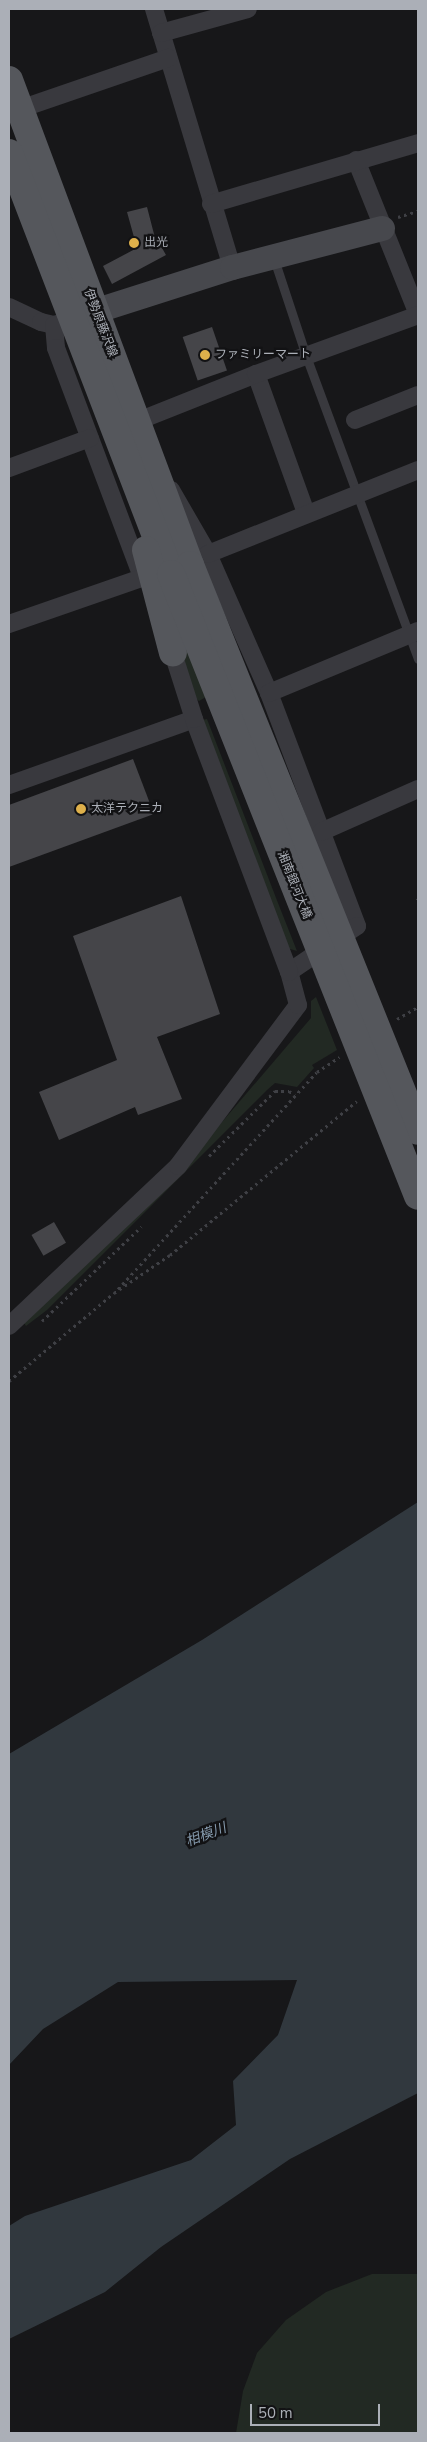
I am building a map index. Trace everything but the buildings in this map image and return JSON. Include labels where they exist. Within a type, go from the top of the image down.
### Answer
[{"type":"main road","name":"伊勢原藤沢線","points":[[9,80],[20,109],[74,318],[138,421],[190,564]]},
{"type":"main road","name":"伊勢原藤沢線","points":[[9,153],[74,318],[145,509],[190,564]]},
{"type":"main road","points":[[145,509],[139,525],[173,653]]},
{"type":"main road","name":"湘南銀河大橋","points":[[190,564],[418,1131]]},
{"type":"main road","name":"湘南銀河大橋","points":[[190,564],[418,1196]]},
{"type":"street","points":[[154,9],[211,204],[232,267]]},
{"type":"street","points":[[161,33],[248,9]]},
{"type":"street","points":[[20,109],[168,58]]},
{"type":"street","points":[[211,204],[418,143]]},
{"type":"street","points":[[138,421],[256,374],[418,315],[356,160]]},
{"type":"street","points":[[9,307],[74,318],[232,267],[382,228]]},
{"type":"street","points":[[9,1326],[178,1166],[298,1005],[289,972],[194,719],[173,653],[142,578],[56,348],[74,318]]},
{"type":"street","points":[[256,374],[306,513]]},
{"type":"street","points":[[355,420],[418,395]]},
{"type":"street","points":[[9,468],[90,438]]},
{"type":"street","points":[[289,972],[357,926],[269,693],[190,564],[306,513],[418,470]]},
{"type":"street","points":[[9,624],[142,578]]},
{"type":"street","points":[[269,693],[414,633]]},
{"type":"street","points":[[9,785],[194,719]]},
{"type":"street","points":[[321,832],[418,790]]},
{"type":"lane","points":[[273,256],[306,356],[356,494],[414,633],[418,659]]},
{"type":"path","points":[[404,1015],[418,1007]]},
{"type":"path","points":[[114,1293],[317,1072]]},
{"type":"path","points":[[9,1381],[114,1293],[170,1255],[364,1096]]},
{"type":"shaded area","points":[[161,584],[206,697],[199,701],[195,698]]},
{"type":"shaded area","points":[[207,719],[297,951],[287,948],[202,720]]},
{"type":"shaded area","points":[[316,997],[337,1050],[312,1065],[314,1068],[297,1087],[275,1083],[267,1090],[47,1310],[26,1326],[24,1323],[199,1149],[311,1018],[311,1001]]},
{"type":"shaded area","points":[[372,2274],[418,2274],[418,2433],[236,2433],[243,2391],[257,2353],[286,2320],[326,2292]]},
{"type":"water","name":"相模川","points":[[418,1502],[418,2093],[290,2159],[161,2247],[105,2292],[9,2339],[9,2226],[25,2216],[191,2160],[236,2125],[233,2081],[278,2035],[297,1980],[118,1982],[43,2029],[9,2065],[9,1754],[202,1640]]},
{"type":"place","name":"出光","points":[[134,243]]},
{"type":"place","name":"ファミリーマート","points":[[205,355]]},
{"type":"place","name":"太洋テクニカ","points":[[81,809]]}]
